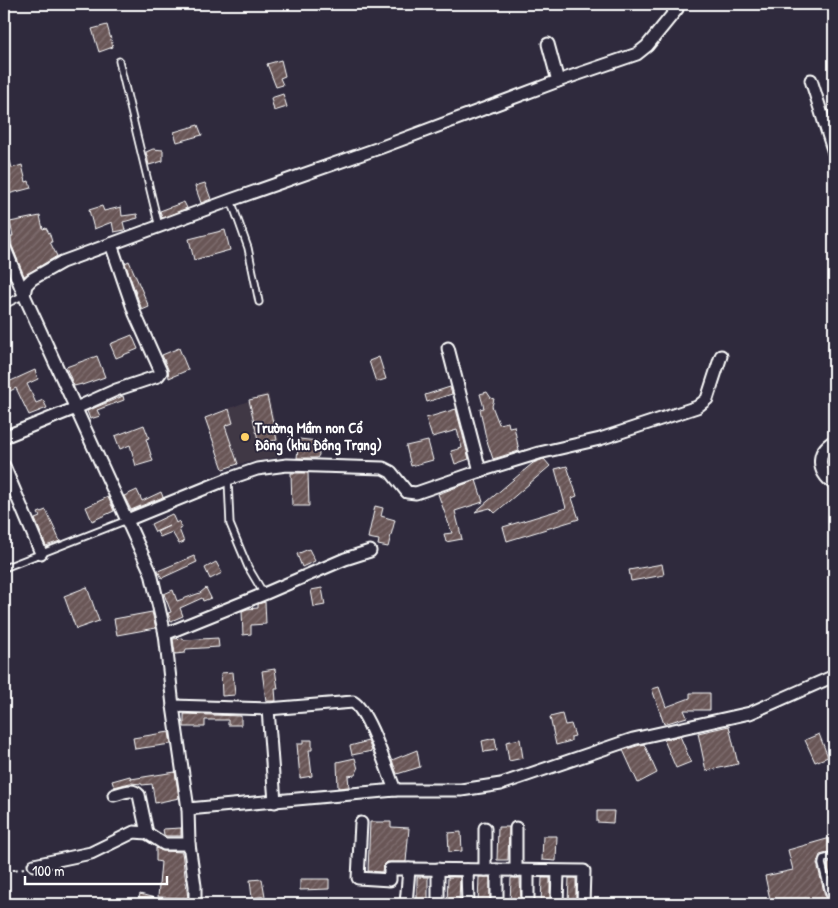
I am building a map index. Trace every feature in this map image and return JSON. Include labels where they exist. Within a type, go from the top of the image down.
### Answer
[{"type":"street","points":[[24,296],[26,285],[32,279],[62,262],[382,147],[558,80],[637,54],[647,46],[677,9],[676,4]]},
{"type":"street","points":[[548,44],[558,80]]},
{"type":"street","points":[[812,80],[834,153]]},
{"type":"street","points":[[4,437],[116,390],[158,376],[161,372],[135,314],[111,244]]},
{"type":"street","points":[[4,246],[24,296],[151,572],[165,634],[188,809],[189,844],[196,904]]},
{"type":"street","points":[[448,348],[480,471]]},
{"type":"street","points":[[127,520],[228,478],[257,469],[287,465],[377,467],[388,469],[404,489],[410,493],[416,492],[540,453],[600,439],[697,407],[707,399],[721,356]]},
{"type":"street","points":[[834,441],[820,455],[820,466],[827,479],[834,484]]},
{"type":"street","points":[[4,466],[42,553]]},
{"type":"street","points":[[165,634],[345,559],[370,552]]},
{"type":"street","points":[[188,809],[395,790],[461,790],[500,784],[633,739],[750,713],[834,676]]},
{"type":"street","points":[[173,706],[268,710],[348,702],[356,704],[368,721],[395,790]]},
{"type":"street","points":[[268,710],[275,802]]},
{"type":"street","points":[[114,795],[131,790],[139,795],[147,833]]},
{"type":"street","points":[[361,823],[358,878],[390,880],[390,869],[584,871],[583,904]]},
{"type":"street","points":[[485,870],[486,828]]},
{"type":"street","points":[[516,828],[516,871]]},
{"type":"street","points":[[34,865],[91,853],[134,832],[147,833],[164,844],[189,844]]},
{"type":"street","points":[[406,904],[409,869]]},
{"type":"street","points":[[438,869],[438,904]]},
{"type":"street","points":[[467,870],[468,904]]},
{"type":"street","points":[[497,870],[497,904]]},
{"type":"street","points":[[528,871],[528,904]]},
{"type":"street","points":[[557,904],[558,872]]},
{"type":"lane","points":[[119,61],[159,226]]},
{"type":"lane","points":[[231,200],[248,248],[259,302]]},
{"type":"lane","points":[[4,305],[24,296]]},
{"type":"lane","points":[[228,478],[230,524],[248,567],[264,594]]},
{"type":"lane","points":[[4,568],[127,520]]},
{"type":"lane","points":[[832,904],[822,864],[823,859],[834,856]]},
{"type":"path","points":[[4,872],[34,865]]},
{"type":"shaded area","name":"Trường Mầm non Cổ Đông (khu Đồng Trạng)","points":[[268,393],[283,456],[238,464],[223,469],[205,418]]},
{"type":"building","points":[[107,25],[113,47],[99,52],[92,29]]},
{"type":"building","points":[[281,60],[285,76],[280,78],[283,85],[276,87],[267,64]]},
{"type":"building","points":[[283,94],[287,107],[274,111],[271,98]]},
{"type":"building","points":[[198,125],[202,135],[177,142],[174,132]]},
{"type":"building","points":[[153,149],[163,150],[163,161],[149,165],[146,152]]},
{"type":"building","points":[[10,161],[12,168],[22,165],[26,182],[29,181],[31,188],[4,195],[4,163]]},
{"type":"building","points":[[205,183],[211,199],[201,203],[195,186]]},
{"type":"building","points":[[184,202],[187,208],[162,218],[160,211]]},
{"type":"building","points":[[102,206],[104,211],[121,207],[122,216],[137,214],[138,218],[123,222],[125,230],[114,232],[112,222],[94,229],[89,210]]},
{"type":"building","points":[[40,216],[43,229],[46,228],[50,235],[52,242],[50,242],[57,256],[24,276],[12,246],[11,236],[13,236],[10,222]]},
{"type":"building","points":[[225,230],[230,250],[194,260],[189,239]]},
{"type":"building","points":[[129,261],[149,307],[142,310],[125,263]]},
{"type":"building","points":[[132,335],[138,349],[116,358],[110,344]]},
{"type":"building","points":[[179,348],[188,370],[169,378],[168,369],[162,355]]},
{"type":"building","points":[[97,356],[105,377],[74,386],[66,367]]},
{"type":"building","points":[[379,357],[386,379],[376,382],[369,361]]},
{"type":"building","points":[[35,370],[38,379],[27,384],[36,403],[43,400],[47,408],[29,415],[16,388],[4,394],[4,384]]},
{"type":"building","points":[[450,387],[452,394],[427,402],[425,395]]},
{"type":"building","points":[[487,392],[494,399],[492,406],[499,424],[508,422],[509,427],[514,426],[519,451],[493,459],[480,409],[484,408],[480,394]]},
{"type":"building","points":[[123,396],[124,400],[97,410],[100,416],[90,419],[87,411]]},
{"type":"building","points":[[267,396],[277,440],[259,444],[249,400]]},
{"type":"building","points":[[229,409],[233,423],[225,426],[238,464],[223,469],[205,418]]},
{"type":"building","points":[[456,409],[469,459],[455,464],[451,451],[462,448],[457,430],[432,437],[426,418]]},
{"type":"building","points":[[144,425],[149,438],[146,439],[153,461],[136,466],[130,445],[120,449],[115,436]]},
{"type":"building","points":[[299,439],[318,441],[319,455],[317,458],[297,458]]},
{"type":"building","points":[[428,441],[433,460],[411,466],[406,446]]},
{"type":"building","points":[[544,459],[550,466],[495,513],[490,508],[475,512],[533,463]]},
{"type":"building","points":[[567,466],[577,496],[572,498],[579,519],[507,541],[503,527],[566,508],[555,469]]},
{"type":"building","points":[[291,473],[308,473],[309,506],[292,506]]},
{"type":"building","points":[[476,480],[483,502],[455,511],[462,539],[446,542],[444,534],[452,533],[438,494]]},
{"type":"building","points":[[137,490],[142,501],[161,492],[163,497],[131,510],[124,496]]},
{"type":"building","points":[[108,497],[114,511],[92,521],[86,507]]},
{"type":"building","points":[[375,506],[383,508],[381,516],[395,520],[388,547],[378,545],[379,540],[368,538]]},
{"type":"building","points":[[46,510],[60,541],[46,546],[35,519],[40,517],[38,513]]},
{"type":"building","points":[[172,514],[176,523],[179,521],[181,528],[179,529],[184,542],[179,544],[172,532],[160,537],[157,532],[169,526],[155,532],[151,524]]},
{"type":"building","points":[[309,549],[315,561],[302,567],[297,554]]},
{"type":"building","points":[[194,556],[197,562],[162,578],[158,571]]},
{"type":"building","points":[[216,562],[222,573],[210,579],[205,568]]},
{"type":"building","points":[[662,564],[664,575],[631,581],[629,570]]},
{"type":"building","points":[[87,587],[99,621],[76,629],[64,596]]},
{"type":"building","points":[[206,588],[211,598],[203,601],[202,598],[180,608],[183,616],[171,621],[168,613],[171,612],[164,594],[173,590],[177,601],[200,593]]},
{"type":"building","points":[[322,588],[325,605],[314,607],[311,590]]},
{"type":"building","points":[[265,602],[266,624],[251,625],[251,634],[243,635],[242,611],[258,608],[258,604]]},
{"type":"building","points":[[152,612],[156,628],[117,635],[114,619]]},
{"type":"building","points":[[183,638],[184,640],[218,638],[219,647],[186,649],[185,653],[175,654],[173,639]]},
{"type":"building","points":[[275,669],[278,689],[275,689],[276,701],[266,701],[262,671]]},
{"type":"building","points":[[233,672],[235,695],[222,696],[221,673]]},
{"type":"building","points":[[659,687],[666,707],[690,698],[690,693],[710,693],[710,710],[684,710],[687,717],[664,724],[652,689]]},
{"type":"building","points":[[184,714],[241,716],[241,725],[228,725],[228,720],[205,720],[205,727],[184,727]]},
{"type":"building","points":[[562,714],[565,725],[571,724],[575,736],[571,737],[571,741],[556,745],[550,717]]},
{"type":"building","points":[[729,726],[738,764],[706,771],[698,733]]},
{"type":"building","points":[[169,732],[171,744],[135,749],[133,738]]},
{"type":"building","points":[[819,734],[828,757],[815,762],[805,740]]},
{"type":"building","points":[[680,736],[691,762],[676,768],[664,740]]},
{"type":"building","points":[[495,738],[497,750],[484,752],[482,741]]},
{"type":"building","points":[[520,739],[523,758],[509,761],[506,742]]},
{"type":"building","points":[[303,740],[312,740],[312,750],[309,750],[312,776],[300,778],[297,744],[303,744]]},
{"type":"building","points":[[368,741],[372,751],[352,755],[350,746]]},
{"type":"building","points":[[644,744],[657,773],[638,783],[623,750]]},
{"type":"building","points":[[417,750],[420,767],[397,774],[392,760]]},
{"type":"building","points":[[355,758],[358,769],[355,775],[348,776],[349,787],[338,788],[337,762]]},
{"type":"building","points":[[175,772],[179,798],[155,803],[152,784],[130,783],[114,787],[112,781],[130,776],[131,779]]},
{"type":"building","points":[[597,811],[614,811],[613,823],[597,822]]},
{"type":"building","points":[[370,822],[391,822],[391,827],[409,828],[406,862],[387,862],[383,866],[382,872],[368,871]]},
{"type":"building","points":[[498,827],[509,827],[508,860],[497,860]]},
{"type":"building","points":[[181,828],[181,836],[164,835],[163,829]]},
{"type":"building","points":[[461,832],[462,851],[449,852],[448,833]]},
{"type":"building","points":[[543,836],[557,836],[556,861],[542,860]]},
{"type":"building","points":[[834,837],[834,851],[820,855],[817,863],[827,904],[771,904],[765,876],[793,870],[788,850]]},
{"type":"building","points":[[156,848],[163,851],[182,852],[188,898],[158,897],[161,862],[156,861]]},
{"type":"building","points":[[834,861],[834,891],[827,864]]},
{"type":"building","points":[[417,877],[428,877],[428,904],[417,904]]},
{"type":"building","points":[[448,877],[460,877],[459,904],[447,904]]},
{"type":"building","points":[[479,877],[490,877],[490,904],[478,904]]},
{"type":"building","points":[[511,878],[520,878],[521,904],[510,904]]},
{"type":"building","points":[[542,878],[550,878],[550,904],[541,904]]},
{"type":"building","points":[[569,878],[576,878],[576,904],[568,904]]},
{"type":"building","points":[[262,879],[265,896],[252,898],[250,880]]},
{"type":"building","points":[[300,879],[329,879],[329,889],[300,890]]},
{"type":"building","points":[[140,894],[169,902],[169,904],[148,904],[138,901]]},
{"type":"place","name":"Trường Mầm non Cổ Đông (khu Đồng Trạng)","points":[[245,437]]}]
